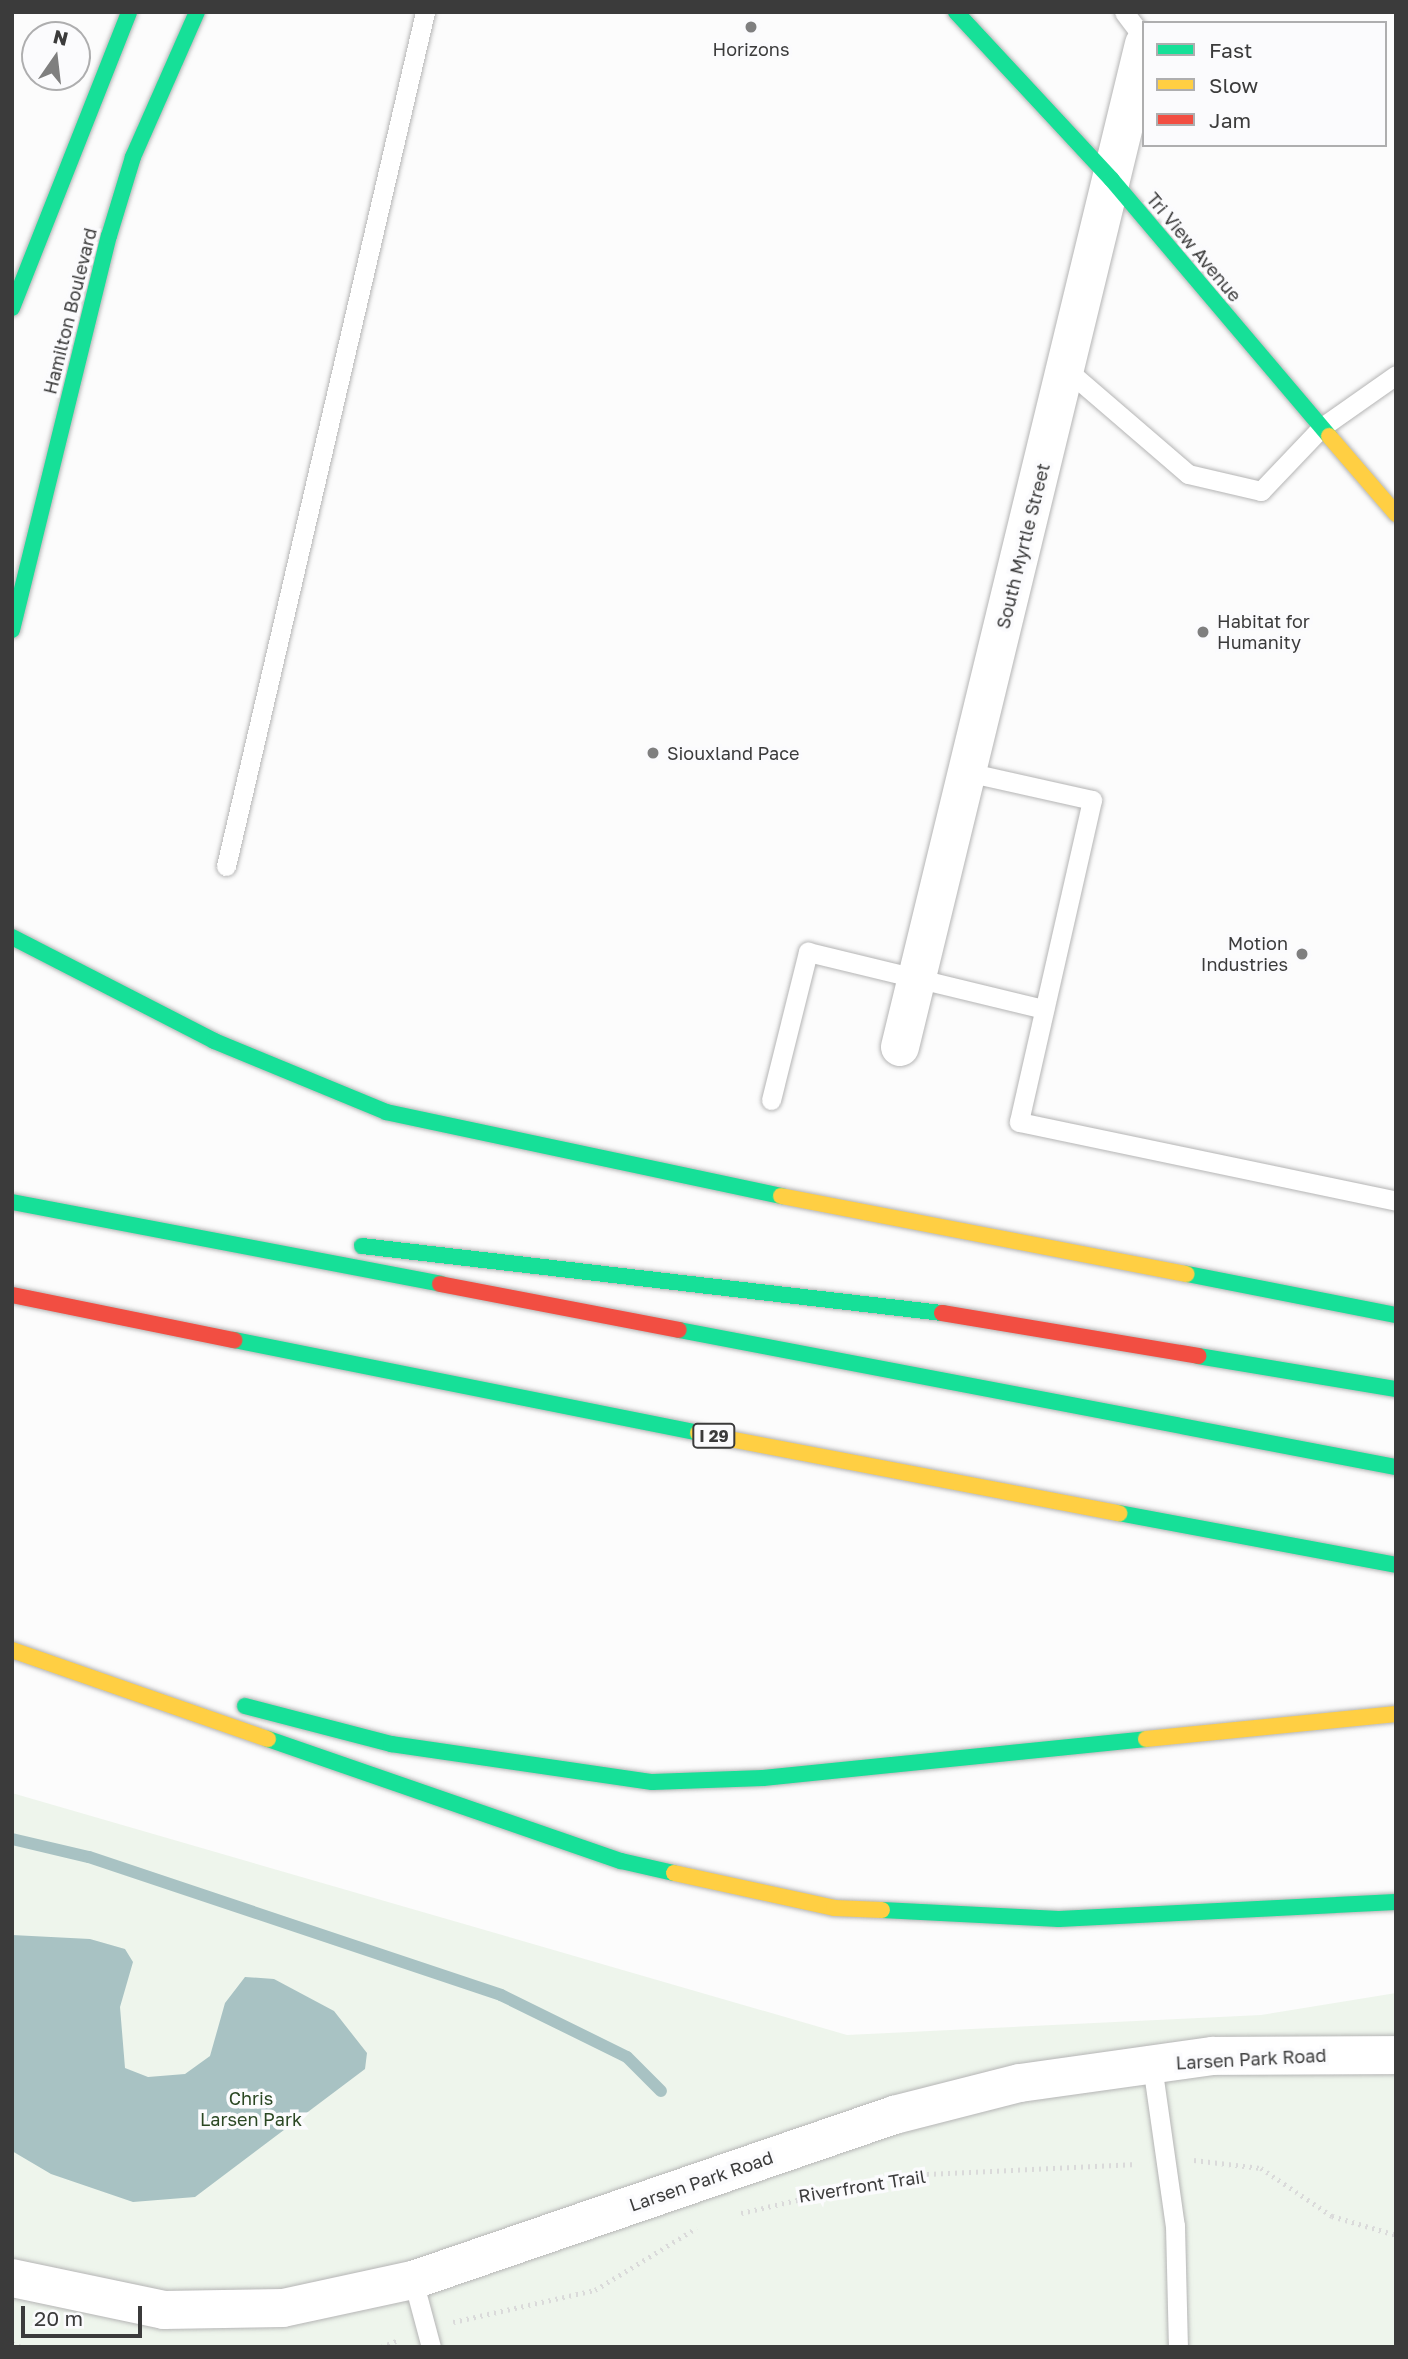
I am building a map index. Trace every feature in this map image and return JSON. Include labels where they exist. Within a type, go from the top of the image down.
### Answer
[{"type":"main road","points":[[12,308],[129,12]]},
{"type":"main road","name":"Hamilton Boulevard","points":[[12,630],[132,158],[197,12]]},
{"type":"main road","name":"Tri View Avenue","points":[[956,12],[1112,180],[1396,514]]},
{"type":"main road","points":[[16,917],[104,983]]},
{"type":"main road","points":[[12,937],[215,1041],[386,1112],[561,1153],[1396,1314]]},
{"type":"main road","points":[[12,1202],[1396,1467]]},
{"type":"main road","points":[[50,1210],[311,1240]]},
{"type":"main road","points":[[338,1243],[942,1313],[1396,1390]]},
{"type":"main road","name":"I 29","points":[[12,1295],[832,1460],[1396,1564]]},
{"type":"main road","points":[[12,1648],[202,1695]]},
{"type":"main road","points":[[12,1648],[621,1861],[834,1908],[1059,1919],[1396,1902]]},
{"type":"main road","points":[[229,1702],[391,1744],[652,1782],[762,1778],[1396,1714]]},
{"type":"street","name":"South Myrtle Street","points":[[900,1047],[1142,52]]},
{"type":"street","name":"Larsen Park Road","points":[[12,2278],[164,2310],[283,2308],[413,2280],[894,2115],[1020,2083],[1213,2056],[1396,2055]]},
{"type":"lane","points":[[226,866],[425,12]]},
{"type":"lane","points":[[1124,12],[1142,36]]},
{"type":"lane","points":[[1066,369],[1188,474],[1261,491],[1322,427],[1396,375]]},
{"type":"lane","points":[[967,772],[1092,800],[1019,1122],[1396,1201]]},
{"type":"lane","points":[[771,1100],[808,952],[1044,1009]]},
{"type":"lane","points":[[1152,2065],[1175,2226],[1178,2347]]},
{"type":"lane","points":[[413,2280],[428,2339]]},
{"type":"path","name":"Riverfront Trail","points":[[735,2215],[906,2175],[1165,2160],[1261,2168],[1332,2216],[1396,2235]]},
{"type":"path","points":[[381,2347],[428,2339],[595,2290],[709,2224]]},
{"type":"path","points":[[12,2343],[21,2347]]},
{"type":"green space","name":"Chris Larsen Park","points":[[12,1793],[847,2035],[1261,2015],[1396,1993],[1396,2347],[12,2347]]},
{"type":"water","points":[[12,1935],[90,1939],[125,1949],[133,1962],[120,2007],[125,2068],[148,2077],[185,2074],[210,2056],[225,2003],[245,1977],[274,1979],[334,2011],[367,2053],[365,2069],[195,2197],[133,2202],[51,2174],[12,2151]]},
{"type":"waterway","points":[[12,1839],[89,1857],[501,1995],[627,2057],[661,2091]]},
{"type":"traffic: fast","points":[[12,308],[129,12]]},
{"type":"traffic: fast","points":[[12,630],[109,236],[133,157],[197,12]]},
{"type":"traffic: fast","points":[[956,12],[1112,180],[1329,436]]},
{"type":"traffic: fast","points":[[12,937],[214,1041],[386,1112],[781,1196]]},
{"type":"traffic: fast","points":[[12,1202],[440,1284]]},
{"type":"traffic: fast","points":[[362,1246],[942,1313]]},
{"type":"traffic: fast","points":[[1187,1274],[1396,1315]]},
{"type":"traffic: fast","points":[[679,1330],[1396,1467]]},
{"type":"traffic: fast","points":[[234,1340],[698,1433]]},
{"type":"traffic: fast","points":[[1198,1356],[1396,1389]]},
{"type":"traffic: fast","points":[[1119,1513],[1396,1565]]},
{"type":"traffic: fast","points":[[245,1706],[391,1744],[652,1782],[763,1778],[1146,1739]]},
{"type":"traffic: fast","points":[[268,1739],[621,1861],[674,1873]]},
{"type":"traffic: fast","points":[[882,1910],[1059,1919],[1396,1902]]},
{"type":"traffic: slow","points":[[1329,436],[1396,514]]},
{"type":"traffic: slow","points":[[781,1196],[1187,1274]]},
{"type":"traffic: slow","points":[[698,1433],[1119,1513]]},
{"type":"traffic: slow","points":[[12,1650],[268,1739]]},
{"type":"traffic: slow","points":[[1146,1739],[1396,1714]]},
{"type":"traffic: slow","points":[[674,1873],[834,1908],[882,1910]]},
{"type":"traffic: jam","points":[[440,1284],[679,1330]]},
{"type":"traffic: jam","points":[[12,1295],[234,1340]]},
{"type":"traffic: jam","points":[[942,1313],[1198,1356]]},
{"type":"place","name":"Horizons","points":[[751,27]]},
{"type":"place","name":"Habitat for Humanity","points":[[1203,632]]},
{"type":"place","name":"Siouxland Pace","points":[[653,753]]},
{"type":"place","name":"Motion Industries","points":[[1302,954]]}]
